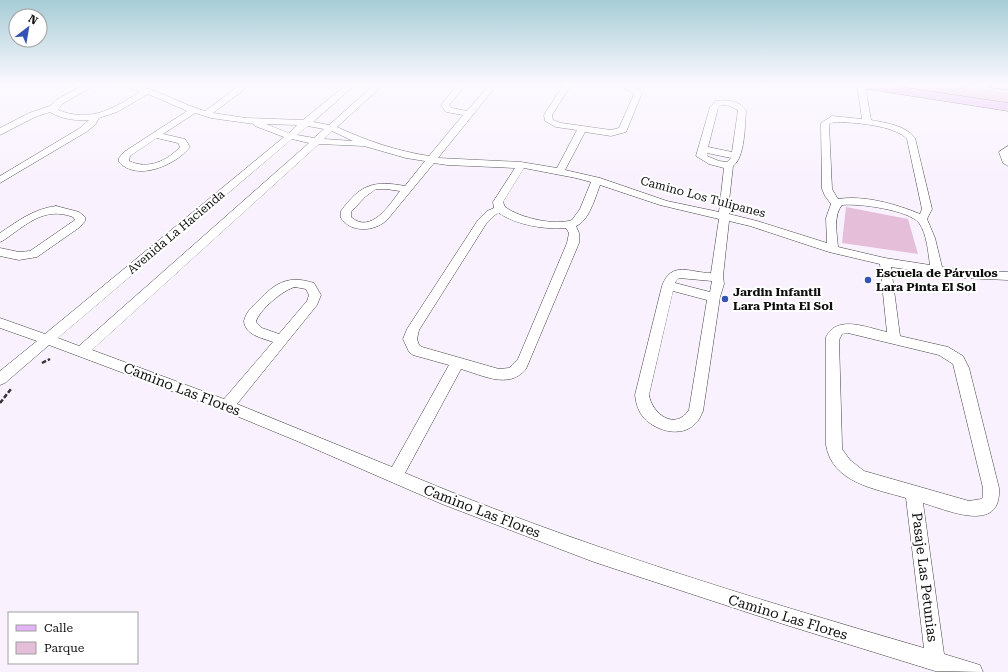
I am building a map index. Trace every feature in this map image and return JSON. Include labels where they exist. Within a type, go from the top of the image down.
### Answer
[{"type":"street","points":[[0,132],[29,116]]},
{"type":"street","points":[[73,116],[86,119],[99,116]]},
{"type":"street","points":[[156,135],[182,141],[185,146],[166,162],[154,167],[142,167],[124,162],[124,158],[127,154],[184,116]]},
{"type":"street","name":"Camino Los Tulipanes","points":[[219,116],[246,121],[306,123],[332,128],[350,140]]},
{"type":"street","name":"Avenida La Hacienda","points":[[0,379],[314,116]]},
{"type":"street","name":"Avenida La Hacienda","points":[[81,352],[344,116]]},
{"type":"street","points":[[407,189],[385,185],[370,187],[346,211],[346,218],[350,222],[358,225],[368,226],[377,223],[383,218],[468,116]]},
{"type":"street","points":[[548,116],[548,119],[555,124],[611,133],[623,130],[629,116]]},
{"type":"street","points":[[711,116],[702,149],[702,156],[706,160],[729,164],[734,162],[736,156],[741,116]]},
{"type":"street","points":[[866,116],[867,123]]},
{"type":"street","points":[[0,180],[82,130],[92,123],[95,118]]},
{"type":"street","points":[[836,204],[827,189],[825,123],[829,120],[836,119],[867,123],[898,129],[910,136],[927,209],[926,213],[921,219]]},
{"type":"street","name":"Camino Los Tulipanes","points":[[246,121],[290,136],[317,142],[350,140],[397,154],[432,160],[521,165],[560,171],[597,180],[664,203],[765,227],[833,249],[885,262],[937,271],[1008,276]]},
{"type":"street","points":[[560,171],[582,129]]},
{"type":"street","points":[[702,149],[736,156]]},
{"type":"street","points":[[1008,149],[1004,152],[1008,163]]},
{"type":"street","points":[[712,277],[678,273],[672,276],[668,286],[642,395],[644,409],[655,420],[664,424],[671,426],[685,424],[694,416],[714,297],[712,277],[724,226],[724,201],[729,164]]},
{"type":"street","points":[[521,165],[498,202],[500,209],[507,214],[534,221],[560,226],[570,225],[580,218],[597,180]]},
{"type":"street","points":[[833,249],[832,217],[836,204],[843,200],[901,210],[921,219],[927,228],[937,271]]},
{"type":"street","points":[[500,209],[490,213],[482,222],[410,334],[411,344],[418,351],[499,374],[512,373],[521,366],[573,243],[574,234],[570,225]]},
{"type":"street","points":[[0,238],[39,213],[48,210],[59,210],[80,217],[80,221],[76,225],[33,254],[19,256],[0,252]]},
{"type":"street","points":[[885,262],[894,339]]},
{"type":"street","points":[[227,406],[282,340],[315,298],[314,291],[310,286],[298,283],[284,285],[273,293],[251,317],[250,324],[254,329],[282,340]]},
{"type":"street","points":[[668,286],[714,297]]},
{"type":"street","name":"Camino Las Flores","points":[[0,323],[227,406],[395,477],[539,534],[644,571],[833,631],[973,672]]},
{"type":"street","points":[[848,328],[943,351],[954,356],[961,364],[992,496],[990,502],[985,507],[974,509],[914,493],[865,478],[851,471],[838,458],[834,445],[833,336],[838,330],[848,328]]},
{"type":"street","points":[[395,477],[457,363]]},
{"type":"street","name":"Pasaje Las Petunias","points":[[914,493],[935,661]]},
{"type":"green space","points":[[846,207],[908,219],[918,254],[842,243]]},
{"type":"place","name":"Escuela de Párvulos Lara Pinta El Sol","points":[[868,280]]},
{"type":"place","name":"Jardin Infantil Lara Pinta El Sol","points":[[725,299]]}]
